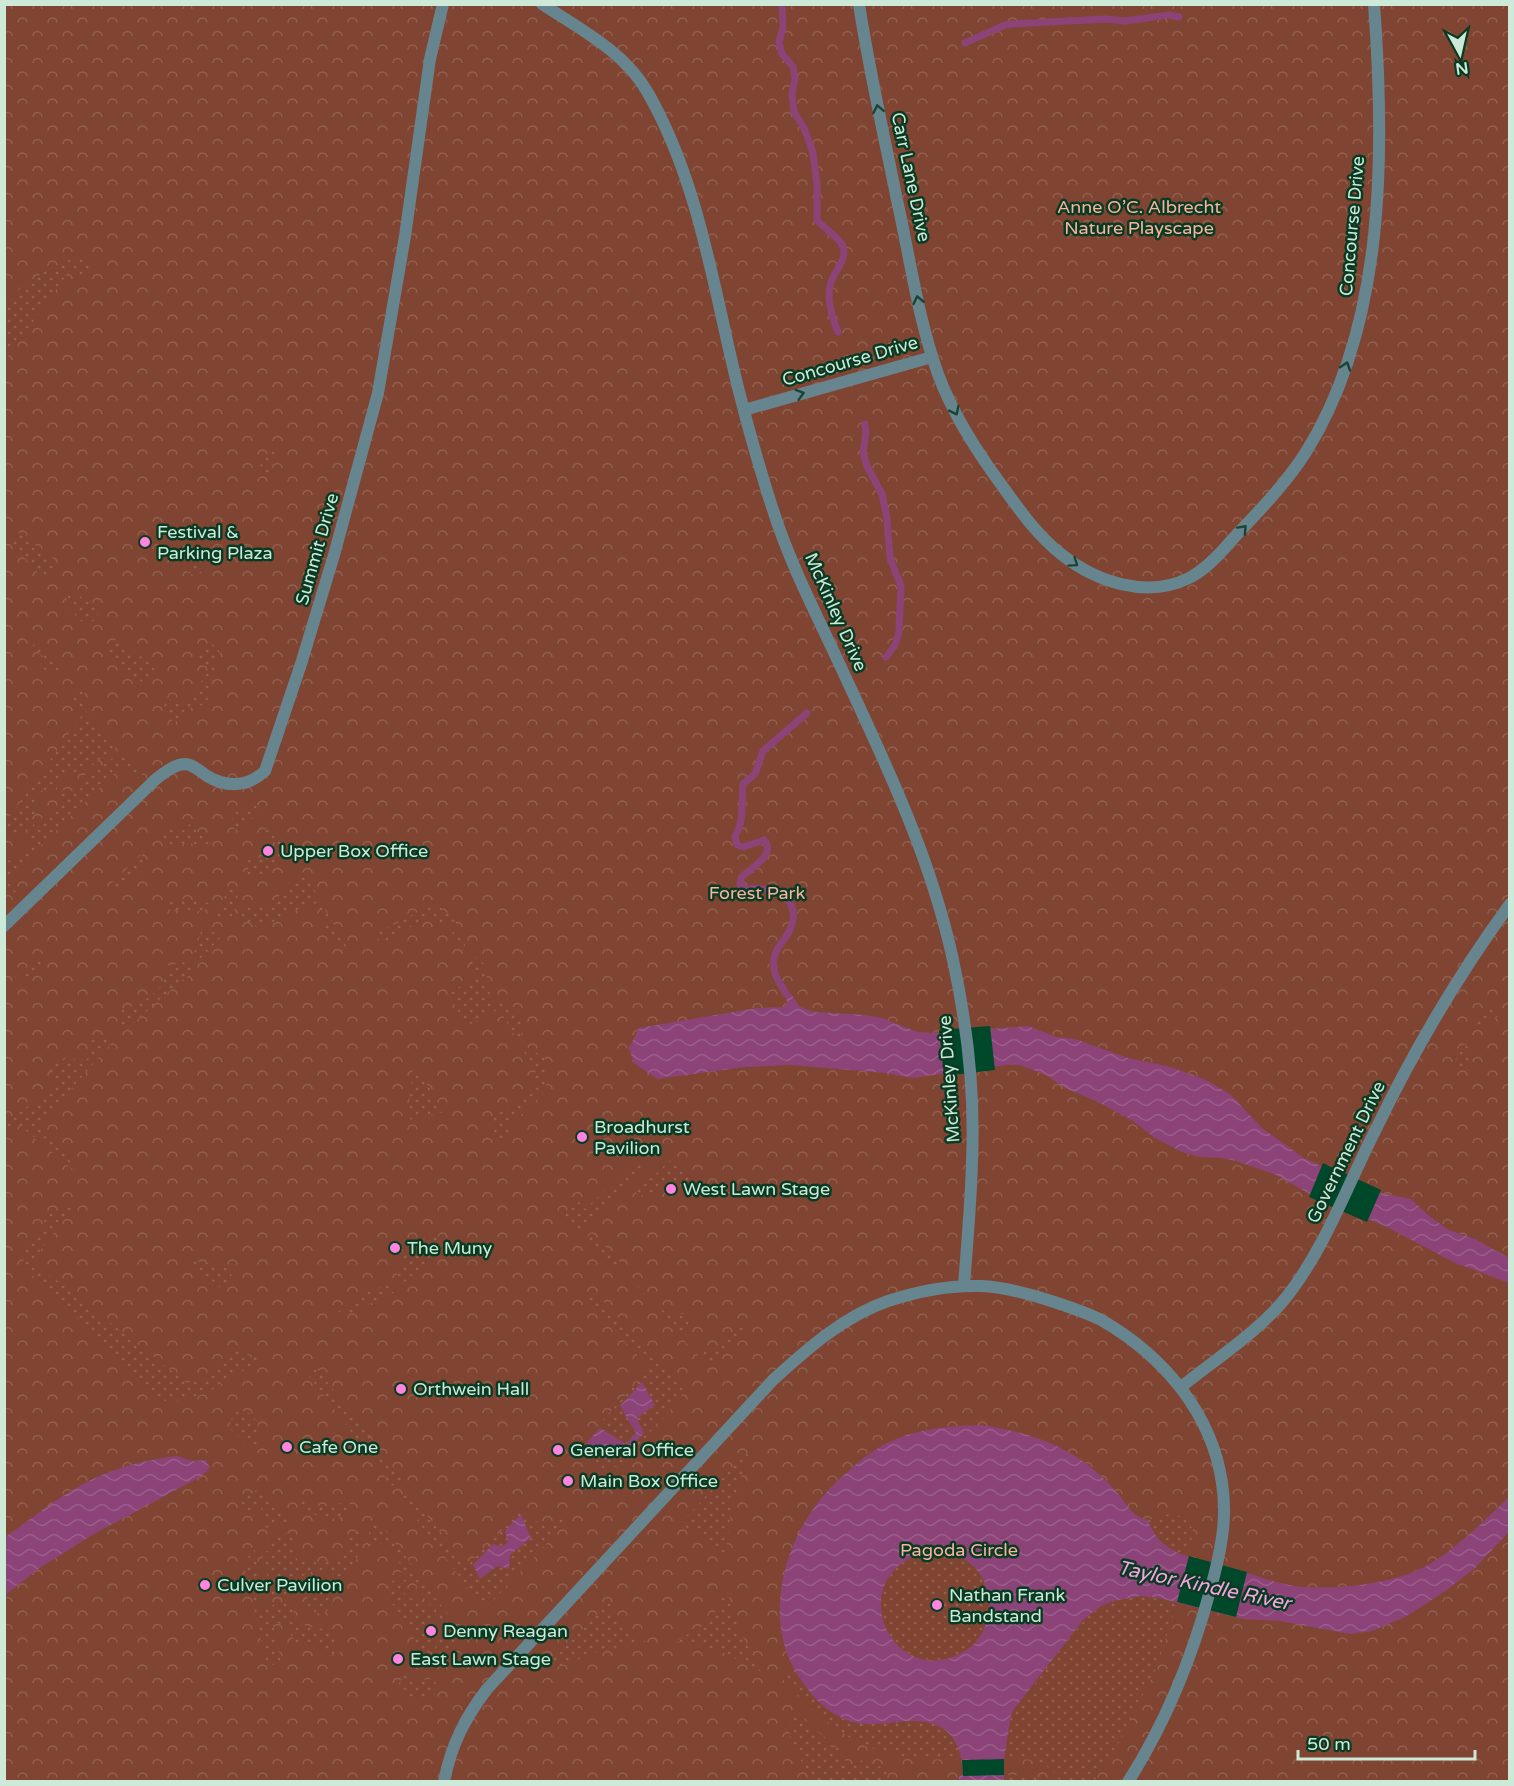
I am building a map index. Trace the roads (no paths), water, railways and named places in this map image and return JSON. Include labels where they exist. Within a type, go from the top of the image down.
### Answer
[{"type":"street","name":"Summit Drive","points":[[4,926],[166,771],[186,764],[214,780],[226,784],[239,784],[255,780],[265,771],[271,759],[334,555],[378,393],[403,247],[428,68],[443,4]]},
{"type":"street","name":"McKinley Drive","points":[[542,4],[604,45],[627,65],[646,88],[664,122],[698,220],[744,410],[777,520],[809,599],[898,791],[922,850],[953,960],[970,1078],[972,1160],[964,1286]]},
{"type":"street","name":"Carr Lane Drive","points":[[859,4],[878,109],[932,357]]},
{"type":"street","name":"Concourse Drive","points":[[744,410],[932,357],[951,404],[988,466],[1030,522],[1061,554],[1097,578],[1137,587],[1155,587],[1190,578],[1206,567],[1268,500],[1305,454],[1333,400],[1355,338],[1368,276],[1377,187],[1378,98],[1374,4]]},
{"type":"street","name":"Government Drive","points":[[1181,1387],[1260,1323],[1286,1297],[1305,1271],[1410,1062],[1464,971],[1509,904]]},
{"type":"street","points":[[444,1782],[450,1754],[459,1732],[487,1689],[773,1380],[801,1354],[857,1315],[886,1301],[935,1289],[964,1286],[991,1287],[1030,1294],[1102,1321],[1132,1341],[1163,1367],[1181,1387],[1204,1425],[1219,1465],[1224,1528],[1205,1609],[1187,1667],[1157,1730],[1128,1782]]},
{"type":"water","points":[[783,988],[791,994],[800,1007],[815,1012],[882,1018],[918,1032],[940,1033],[1029,1026],[1056,1037],[1075,1039],[1128,1058],[1167,1066],[1204,1079],[1230,1094],[1262,1128],[1304,1158],[1380,1193],[1411,1199],[1449,1230],[1475,1239],[1509,1258],[1509,1283],[1453,1262],[1389,1228],[1310,1194],[1276,1175],[1236,1161],[1200,1157],[1182,1152],[1098,1102],[1065,1088],[1046,1075],[1020,1065],[912,1078],[886,1073],[790,1065],[745,1067],[657,1079],[634,1063],[629,1048],[639,1028],[757,1008],[784,1007],[787,1002]]},
{"type":"water","points":[[642,1382],[655,1405],[637,1418],[644,1433],[626,1452],[612,1446],[606,1460],[586,1443],[600,1428],[626,1444],[636,1433],[620,1406]]},
{"type":"water","name":"Taylor Kindle River","points":[[982,1425],[1009,1430],[1048,1442],[1072,1454],[1102,1477],[1134,1513],[1148,1520],[1153,1532],[1169,1548],[1190,1557],[1286,1585],[1328,1587],[1366,1584],[1385,1581],[1419,1570],[1453,1547],[1509,1497],[1509,1532],[1474,1569],[1444,1592],[1405,1617],[1372,1631],[1350,1634],[1280,1621],[1243,1619],[1159,1598],[1141,1596],[1113,1601],[1101,1606],[1083,1620],[1014,1709],[1004,1759],[1004,1781],[959,1782],[959,1776],[963,1775],[960,1753],[958,1746],[945,1730],[927,1722],[916,1721],[856,1723],[838,1716],[816,1699],[803,1683],[789,1658],[781,1630],[780,1602],[784,1573],[793,1545],[807,1519],[824,1495],[844,1475],[870,1453],[904,1436],[943,1428]],"holes":[[[931,1551],[958,1556],[976,1569],[988,1593],[989,1611],[983,1632],[971,1646],[955,1656],[930,1660],[909,1654],[893,1640],[883,1621],[881,1600],[887,1579],[904,1562]]]},
{"type":"water","points":[[178,1456],[192,1461],[206,1460],[210,1468],[200,1477],[94,1534],[41,1567],[5,1595],[5,1538],[8,1535],[47,1506],[100,1476],[133,1464]]},
{"type":"water","points":[[521,1514],[531,1538],[510,1555],[509,1569],[497,1566],[480,1579],[473,1565],[493,1544],[502,1547],[508,1541],[505,1531]]},
{"type":"waterway","points":[[782,4],[783,27],[779,42],[782,54],[793,67],[794,112],[804,128],[813,153],[817,184],[817,220],[839,240],[844,254],[831,281],[829,292],[831,310],[838,332]]},
{"type":"waterway","points":[[965,43],[1012,24],[1106,19],[1125,21],[1169,15],[1179,17]]},
{"type":"waterway","points":[[865,424],[863,453],[867,466],[882,494],[887,519],[890,558],[901,586],[899,632],[895,645],[886,657]]},
{"type":"waterway","points":[[786,994],[775,974],[774,956],[789,932],[793,911],[790,903],[776,892],[746,889],[740,884],[741,878],[765,856],[767,846],[764,840],[743,847],[737,845],[735,836],[741,817],[743,784],[755,774],[763,751],[807,713]]},
{"type":"place","name":"Festival & Parking Plaza","points":[[145,542]]},
{"type":"place","name":"Upper Box Office","points":[[268,851]]},
{"type":"place","name":"Broadhurst Pavilion","points":[[582,1137]]},
{"type":"place","name":"West Lawn Stage","points":[[671,1189]]},
{"type":"place","name":"The Muny","points":[[395,1248]]},
{"type":"place","name":"Orthwein Hall","points":[[401,1389]]},
{"type":"place","name":"Cafe One","points":[[287,1447]]},
{"type":"place","name":"General Office","points":[[558,1450]]},
{"type":"place","name":"Main Box Office","points":[[568,1481]]},
{"type":"place","name":"Culver Pavilion","points":[[205,1585]]},
{"type":"place","name":"Nathan Frank Bandstand","points":[[937,1605]]},
{"type":"place","name":"Denny Reagan","points":[[431,1631]]},
{"type":"place","name":"East Lawn Stage","points":[[398,1659]]},
{"type":"park label","name":"Anne O’C. Albrecht Nature Playscape","points":[[1139,217]]},
{"type":"park label","name":"Forest Park","points":[[757,893]]},
{"type":"park label","name":"Pagoda Circle","points":[[959,1550]]}]
